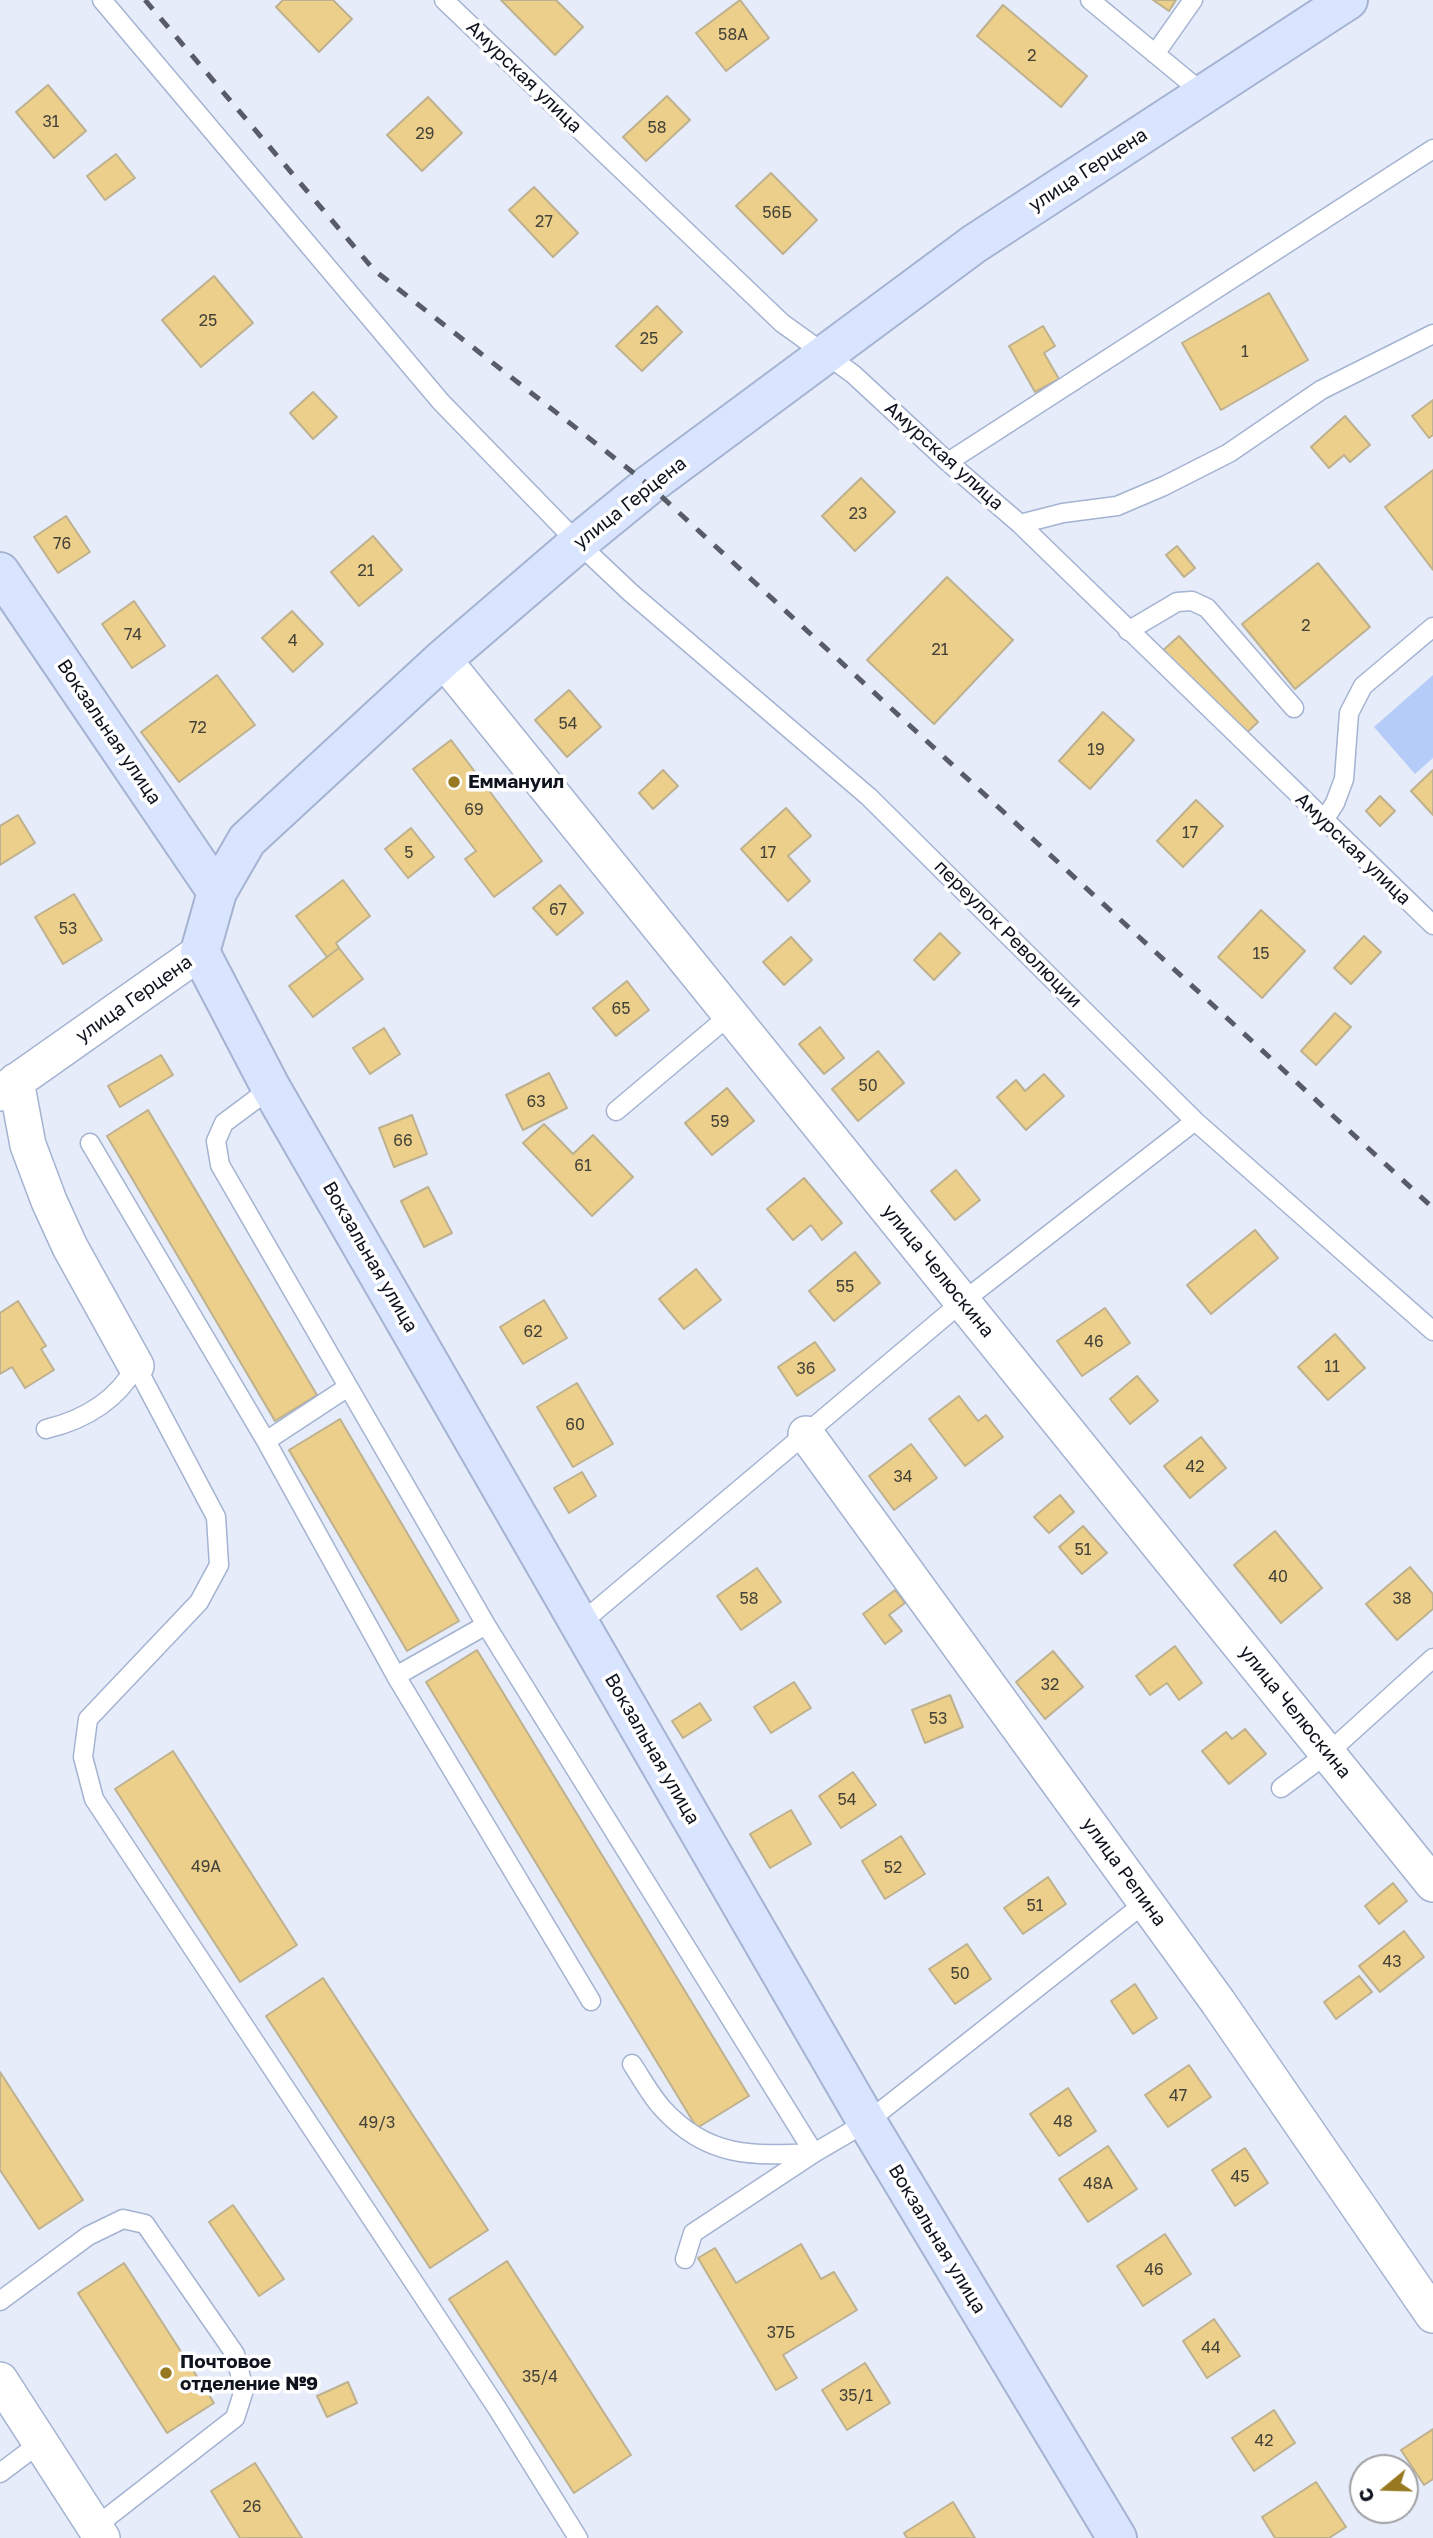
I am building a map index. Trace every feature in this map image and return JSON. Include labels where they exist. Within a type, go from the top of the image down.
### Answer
[{"type":"main road","name":"улица Герцена","points":[[200,952],[217,892],[247,840],[443,659],[578,543],[649,485],[974,244],[1348,0]]},
{"type":"main road","name":"Вокзальная улица","points":[[0,572],[217,892]]},
{"type":"main road","name":"Вокзальная улица","points":[[200,952],[271,1088],[867,2122],[1117,2538]]},
{"type":"street","name":"улица Челюскина","points":[[443,659],[1433,1884]]},
{"type":"street","name":"улица Герцена","points":[[8,1087],[200,952]]},
{"type":"street","points":[[8,1087],[28,1145],[70,1247],[136,1366]]},
{"type":"street","name":"улица Репина","points":[[806,1434],[1218,2002],[1433,2315]]},
{"type":"street","points":[[0,2380],[99,2533]]},
{"type":"lane","name":"переулок Революции","points":[[102,0],[441,402],[578,543],[631,593],[869,797],[1195,1121],[1433,1331]]},
{"type":"lane","name":"Амурская улица","points":[[444,0],[782,323],[853,374],[1020,524],[1433,925]]},
{"type":"lane","points":[[1090,0],[1204,94]]},
{"type":"lane","points":[[1156,54],[1193,0]]},
{"type":"lane","points":[[948,462],[1433,149]]},
{"type":"lane","points":[[1020,524],[1063,513],[1117,506],[1164,486],[1229,453],[1321,390],[1433,334]]},
{"type":"lane","points":[[1128,631],[1177,602],[1192,601],[1208,608],[1294,708]]},
{"type":"lane","points":[[1324,820],[1335,803],[1343,779],[1349,713],[1363,686],[1433,627]]},
{"type":"lane","points":[[616,1111],[730,1015]]},
{"type":"lane","points":[[271,1088],[225,1123],[216,1141],[220,1165],[486,1625],[814,2153]]},
{"type":"lane","points":[[581,1623],[962,1301],[1195,1121]]},
{"type":"lane","points":[[90,1143],[266,1441],[396,1676],[591,2001]]},
{"type":"lane","points":[[46,1429],[69,1424],[95,1410],[126,1383],[136,1366]]},
{"type":"lane","points":[[136,1366],[216,1517],[219,1565],[200,1602],[88,1719],[83,1757],[94,1799],[497,2408],[578,2538]]},
{"type":"lane","points":[[266,1441],[348,1387]]},
{"type":"lane","points":[[396,1676],[486,1625]]},
{"type":"lane","points":[[1281,1788],[1328,1753],[1433,1658]]},
{"type":"lane","points":[[685,2259],[693,2233],[814,2153],[867,2122],[1146,1902]]},
{"type":"lane","points":[[632,2064],[661,2108],[699,2140],[759,2156],[814,2153]]},
{"type":"lane","points":[[0,2301],[88,2236],[123,2220],[145,2224],[235,2354],[244,2390],[235,2418],[99,2533]]},
{"type":"lane","points":[[0,2473],[40,2444]]},
{"type":"shaded area","points":[[1433,675],[1433,758],[1415,774],[1374,727]]},
{"type":"building","points":[[283,0],[333,0],[352,19],[319,52],[276,7]]},
{"type":"building","points":[[501,0],[556,0],[583,27],[555,55]]},
{"type":"building","points":[[740,0],[769,38],[726,71],[696,33]]},
{"type":"building","points":[[1153,0],[1176,0],[1169,11]]},
{"type":"building","points":[[1003,5],[1087,76],[1061,107],[977,36]]},
{"type":"building","points":[[48,85],[86,131],[54,158],[16,112]]},
{"type":"building","points":[[667,96],[690,120],[646,161],[623,137]]},
{"type":"building","points":[[428,97],[462,133],[422,171],[387,135]]},
{"type":"building","points":[[116,154],[135,178],[105,200],[87,176]]},
{"type":"building","points":[[771,173],[817,220],[783,254],[736,206]]},
{"type":"building","points":[[534,187],[578,233],[553,257],[509,210]]},
{"type":"building","points":[[214,276],[253,323],[201,367],[162,320]]},
{"type":"building","points":[[1269,293],[1308,360],[1221,410],[1182,343]]},
{"type":"building","points":[[657,306],[682,332],[642,371],[616,346]]},
{"type":"building","points":[[1043,326],[1055,346],[1044,353],[1059,379],[1035,392],[1009,346]]},
{"type":"building","points":[[313,392],[337,417],[313,439],[290,413]]},
{"type":"building","points":[[1433,400],[1433,435],[1429,438],[1412,416]]},
{"type":"building","points":[[1345,416],[1370,445],[1350,462],[1344,455],[1329,468],[1311,447]]},
{"type":"building","points":[[1433,470],[1433,570],[1385,507]]},
{"type":"building","points":[[861,478],[895,512],[855,551],[822,516]]},
{"type":"building","points":[[66,516],[90,552],[58,573],[34,537]]},
{"type":"building","points":[[373,536],[402,570],[359,606],[331,572]]},
{"type":"building","points":[[1177,546],[1195,568],[1184,577],[1166,555]]},
{"type":"building","points":[[1318,563],[1370,627],[1295,689],[1242,624]]},
{"type":"building","points":[[947,577],[1013,640],[934,724],[867,660]]},
{"type":"building","points":[[134,601],[165,646],[132,668],[102,624]]},
{"type":"building","points":[[292,611],[323,644],[293,672],[262,638]]},
{"type":"building","points":[[1179,636],[1258,722],[1240,739],[1160,653]]},
{"type":"building","points":[[217,675],[255,725],[179,782],[141,732]]},
{"type":"building","points":[[569,690],[601,727],[567,757],[535,720]]},
{"type":"building","points":[[1103,712],[1134,740],[1090,789],[1059,761]]},
{"type":"building","points":[[451,740],[542,861],[494,897],[465,859],[476,851],[413,769]]},
{"type":"building","points":[[663,770],[678,786],[653,809],[639,793]]},
{"type":"building","points":[[1433,770],[1433,815],[1411,791]]},
{"type":"building","points":[[1380,796],[1395,811],[1380,826],[1366,811]]},
{"type":"building","points":[[1196,800],[1223,826],[1183,867],[1157,841]]},
{"type":"building","points":[[786,808],[811,836],[788,856],[810,881],[788,901],[741,849]]},
{"type":"building","points":[[18,815],[35,843],[0,865],[0,826]]},
{"type":"building","points":[[411,828],[434,857],[408,878],[385,849]]},
{"type":"building","points":[[343,880],[370,916],[336,943],[339,948],[327,957],[296,916]]},
{"type":"building","points":[[560,885],[583,913],[557,935],[533,908]]},
{"type":"building","points":[[74,894],[102,940],[63,964],[35,917]]},
{"type":"building","points":[[1261,910],[1305,951],[1262,998],[1218,957]]},
{"type":"building","points":[[940,933],[960,953],[934,980],[914,960]]},
{"type":"building","points":[[1364,936],[1381,952],[1351,984],[1334,968]]},
{"type":"building","points":[[791,937],[812,960],[784,985],[763,962]]},
{"type":"building","points":[[339,948],[363,979],[313,1017],[289,986]]},
{"type":"building","points":[[627,981],[649,1010],[616,1036],[593,1008]]},
{"type":"building","points":[[1335,1013],[1351,1027],[1316,1065],[1301,1051]]},
{"type":"building","points":[[820,1027],[844,1058],[824,1074],[799,1044]]},
{"type":"building","points":[[384,1028],[400,1054],[370,1074],[353,1048]]},
{"type":"building","points":[[878,1051],[904,1083],[858,1121],[832,1089]]},
{"type":"building","points":[[161,1055],[173,1075],[120,1107],[108,1086]]},
{"type":"building","points":[[549,1073],[567,1108],[523,1130],[506,1095]]},
{"type":"building","points":[[1044,1074],[1064,1096],[1026,1130],[997,1097],[1016,1080],[1025,1091]]},
{"type":"building","points":[[727,1088],[754,1121],[712,1155],[685,1123]]},
{"type":"building","points":[[148,1110],[317,1395],[275,1421],[107,1136]]},
{"type":"building","points":[[412,1115],[427,1154],[394,1167],[379,1128]]},
{"type":"building","points":[[544,1124],[573,1154],[593,1135],[633,1177],[592,1216],[523,1143]]},
{"type":"building","points":[[956,1170],[980,1200],[955,1220],[931,1191]]},
{"type":"building","points":[[804,1178],[842,1223],[822,1240],[811,1225],[793,1240],[767,1209]]},
{"type":"building","points":[[428,1187],[452,1233],[424,1247],[401,1201]]},
{"type":"building","points":[[1255,1230],[1278,1258],[1211,1314],[1187,1285]]},
{"type":"building","points":[[855,1252],[880,1283],[834,1321],[809,1291]]},
{"type":"building","points":[[696,1269],[721,1300],[684,1329],[659,1299]]},
{"type":"building","points":[[544,1300],[567,1338],[523,1364],[500,1327]]},
{"type":"building","points":[[18,1301],[46,1346],[41,1349],[54,1370],[25,1388],[12,1367],[0,1374],[0,1313]]},
{"type":"building","points":[[1105,1308],[1130,1343],[1082,1376],[1057,1341]]},
{"type":"building","points":[[1335,1334],[1365,1368],[1328,1400],[1298,1367]]},
{"type":"building","points":[[815,1342],[835,1370],[797,1396],[778,1367]]},
{"type":"building","points":[[1137,1376],[1158,1401],[1130,1424],[1110,1399]]},
{"type":"building","points":[[577,1383],[613,1444],[573,1467],[537,1407]]},
{"type":"building","points":[[959,1396],[978,1421],[986,1415],[1003,1437],[965,1466],[929,1419]]},
{"type":"building","points":[[340,1419],[459,1621],[407,1651],[289,1450]]},
{"type":"building","points":[[1201,1437],[1226,1468],[1190,1498],[1164,1466]]},
{"type":"building","points":[[911,1444],[937,1478],[894,1510],[869,1476]]},
{"type":"building","points":[[582,1472],[596,1496],[569,1513],[554,1488]]},
{"type":"building","points":[[1060,1495],[1074,1512],[1049,1533],[1034,1517]]},
{"type":"building","points":[[1083,1526],[1107,1553],[1082,1574],[1059,1547]]},
{"type":"building","points":[[1275,1531],[1322,1588],[1281,1623],[1234,1565]]},
{"type":"building","points":[[1410,1567],[1433,1594],[1433,1609],[1397,1640],[1366,1604]]},
{"type":"building","points":[[757,1568],[781,1602],[741,1630],[717,1596]]},
{"type":"building","points":[[895,1590],[905,1603],[889,1615],[902,1631],[885,1644],[863,1614]]},
{"type":"building","points":[[1175,1646],[1202,1683],[1179,1700],[1167,1683],[1150,1695],[1136,1676]]},
{"type":"building","points":[[477,1650],[749,2096],[697,2128],[426,1682]]},
{"type":"building","points":[[1053,1651],[1083,1687],[1045,1719],[1016,1682]]},
{"type":"building","points":[[794,1682],[811,1708],[771,1733],[754,1707]]},
{"type":"building","points":[[950,1695],[963,1727],[925,1743],[912,1710]]},
{"type":"building","points":[[700,1703],[711,1720],[683,1738],[672,1721]]},
{"type":"building","points":[[1245,1729],[1266,1754],[1229,1784],[1202,1751],[1226,1732],[1232,1739]]},
{"type":"building","points":[[173,1751],[297,1945],[240,1982],[115,1789]]},
{"type":"building","points":[[853,1772],[876,1805],[841,1828],[819,1796]]},
{"type":"building","points":[[791,1810],[811,1844],[770,1868],[750,1834]]},
{"type":"building","points":[[901,1836],[925,1874],[885,1899],[862,1861]]},
{"type":"building","points":[[1048,1877],[1066,1904],[1023,1934],[1004,1908]]},
{"type":"building","points":[[1393,1883],[1407,1901],[1379,1924],[1365,1906]]},
{"type":"building","points":[[1404,1931],[1424,1957],[1380,1992],[1359,1966]]},
{"type":"building","points":[[967,1944],[991,1979],[955,2004],[929,1969]]},
{"type":"building","points":[[1359,1976],[1372,1992],[1336,2019],[1324,2002]]},
{"type":"building","points":[[323,1978],[488,2230],[430,2268],[266,2016]]},
{"type":"building","points":[[1135,1984],[1157,2018],[1133,2034],[1111,2001]]},
{"type":"building","points":[[1189,2065],[1211,2097],[1168,2127],[1145,2095]]},
{"type":"building","points":[[0,2072],[83,2200],[39,2229],[0,2170]]},
{"type":"building","points":[[1068,2088],[1096,2131],[1059,2156],[1030,2114]]},
{"type":"building","points":[[1108,2146],[1137,2189],[1088,2222],[1059,2179]]},
{"type":"building","points":[[1245,2148],[1268,2183],[1235,2206],[1212,2170]]},
{"type":"building","points":[[233,2205],[284,2279],[259,2296],[209,2222]]},
{"type":"building","points":[[1165,2234],[1191,2274],[1143,2306],[1117,2266]]},
{"type":"building","points":[[801,2244],[821,2279],[834,2272],[857,2310],[783,2355],[797,2378],[776,2390],[698,2258],[715,2248],[736,2283]]},
{"type":"building","points":[[507,2261],[631,2455],[574,2493],[449,2299]]},
{"type":"building","points":[[124,2263],[214,2403],[167,2433],[78,2293]]},
{"type":"building","points":[[1214,2319],[1240,2356],[1207,2378],[1183,2341]]},
{"type":"building","points":[[865,2363],[890,2403],[847,2430],[822,2390]]},
{"type":"building","points":[[348,2382],[357,2403],[327,2417],[317,2396]]},
{"type":"building","points":[[1274,2410],[1295,2443],[1254,2471],[1232,2438]]},
{"type":"building","points":[[1433,2429],[1433,2479],[1424,2485],[1419,2477],[1419,2454],[1404,2454],[1401,2450]]},
{"type":"building","points":[[255,2463],[302,2538],[240,2538],[211,2491]]},
{"type":"building","points":[[1316,2482],[1346,2527],[1329,2538],[1275,2538],[1262,2517]]},
{"type":"building","points":[[953,2502],[975,2538],[907,2538],[904,2533]]},
{"type":"railway","points":[[145,0],[374,270],[649,485],[1433,1208]]},
{"type":"place","name":"Еммануил","points":[[454,782]]},
{"type":"place","name":"Почтовое отделение №9","points":[[166,2373]]}]
